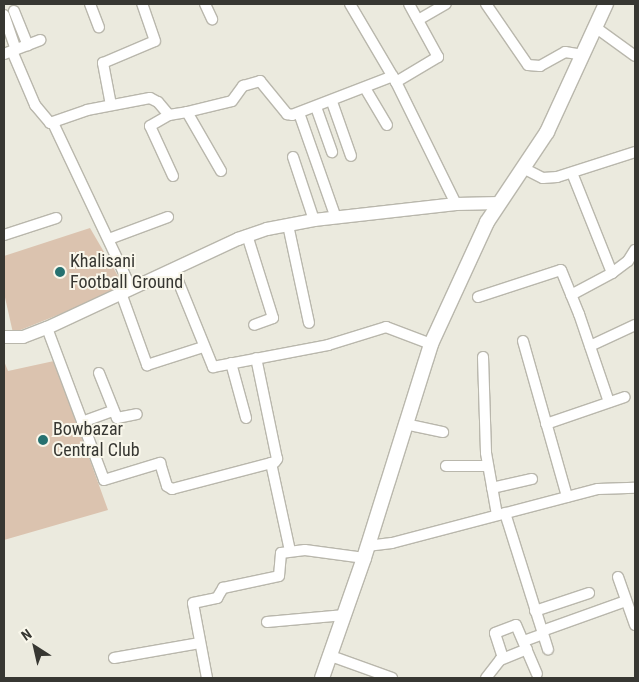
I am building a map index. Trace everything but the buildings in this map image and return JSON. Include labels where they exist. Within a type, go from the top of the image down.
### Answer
[{"type":"main road","points":[[322,678],[366,552],[405,424],[432,344],[487,222],[547,132],[606,4]]},
{"type":"street","points":[[90,4],[99,27]]},
{"type":"street","points":[[111,105],[103,63],[155,41],[142,4]]},
{"type":"street","points":[[205,4],[212,19]]},
{"type":"street","points":[[351,4],[395,79],[456,204]]},
{"type":"street","points":[[173,176],[150,126],[152,122],[169,115],[232,101],[243,86],[260,81],[266,83],[287,114],[299,113],[365,88],[395,79],[438,57],[409,4]]},
{"type":"street","points":[[418,20],[446,4]]},
{"type":"street","points":[[486,4],[528,65],[540,66],[565,52],[582,55]]},
{"type":"street","points":[[14,11],[28,45]]},
{"type":"street","points":[[4,15],[11,51],[35,105],[47,122],[53,123],[111,105],[153,98],[169,115]]},
{"type":"street","points":[[595,27],[635,56]]},
{"type":"street","points":[[11,51],[40,40]]},
{"type":"street","points":[[365,88],[387,125]]},
{"type":"street","points":[[332,102],[351,156]]},
{"type":"street","points":[[316,107],[332,152]]},
{"type":"street","points":[[187,112],[221,171]]},
{"type":"street","points":[[299,113],[336,218]]},
{"type":"street","points":[[53,123],[109,239],[147,365],[203,347]]},
{"type":"street","points":[[523,168],[543,178],[572,173],[635,152]]},
{"type":"street","points":[[293,157],[314,220]]},
{"type":"street","points":[[572,173],[612,273]]},
{"type":"street","points":[[4,337],[23,336],[47,328],[247,236],[314,220],[456,204],[500,203]]},
{"type":"street","points":[[109,239],[168,217]]},
{"type":"street","points":[[4,235],[56,218]]},
{"type":"street","points":[[288,225],[309,323]]},
{"type":"street","points":[[247,236],[273,318],[254,325]]},
{"type":"street","points":[[571,295],[612,273],[628,261],[635,250]]},
{"type":"street","points":[[478,297],[558,270],[571,295],[609,402]]},
{"type":"street","points":[[174,271],[212,367],[328,345],[386,327],[432,344]]},
{"type":"street","points":[[590,346],[635,325]]},
{"type":"street","points":[[47,328],[104,480],[160,463],[167,486],[172,489],[272,463],[277,459],[256,358]]},
{"type":"street","points":[[523,342],[567,497]]},
{"type":"street","points":[[483,357],[488,466],[492,488],[548,649]]},
{"type":"street","points":[[231,363],[246,418]]},
{"type":"street","points":[[99,372],[113,411],[119,419],[137,414]]},
{"type":"street","points":[[546,424],[625,397]]},
{"type":"street","points":[[82,422],[113,411]]},
{"type":"street","points":[[405,424],[443,432]]},
{"type":"street","points":[[272,463],[290,551]]},
{"type":"street","points":[[446,466],[488,466]]},
{"type":"street","points":[[492,488],[532,479]]},
{"type":"street","points":[[207,678],[192,604],[218,598],[223,588],[279,576],[280,554],[290,551],[366,552],[392,543],[598,489],[635,488]]},
{"type":"street","points":[[618,577],[635,625]]},
{"type":"street","points":[[535,611],[589,593]]},
{"type":"street","points":[[486,678],[503,658],[526,645],[542,632],[626,601]]},
{"type":"street","points":[[267,622],[345,615]]},
{"type":"street","points":[[503,658],[496,632],[516,625],[537,674]]},
{"type":"street","points":[[114,658],[200,643]]},
{"type":"street","points":[[331,656],[392,678]]},
{"type":"shaded area","name":"Khalisani Football Ground","points":[[90,228],[125,288],[13,333],[4,293],[4,256]]},
{"type":"shaded area","name":"Bowbazar Central Club","points":[[4,361],[8,371],[54,361],[108,510],[4,540]]},
{"type":"place","name":"Khalisani Football Ground","points":[[60,272]]},
{"type":"place","name":"Bowbazar Central Club","points":[[43,440]]}]
